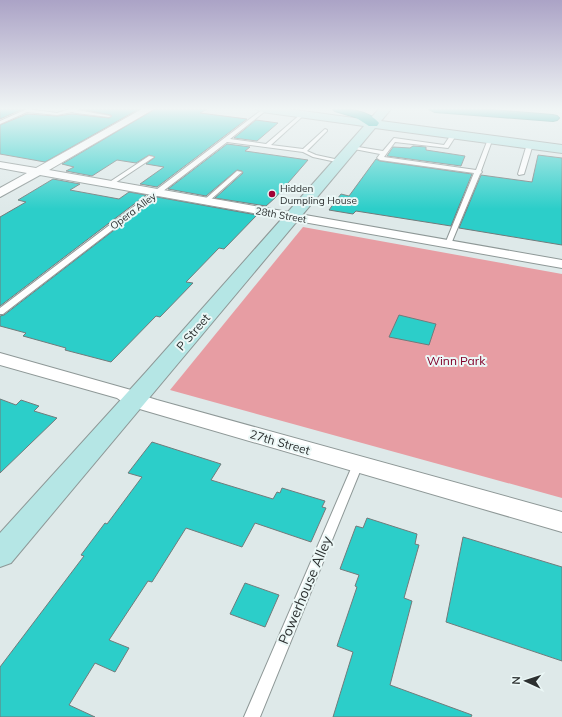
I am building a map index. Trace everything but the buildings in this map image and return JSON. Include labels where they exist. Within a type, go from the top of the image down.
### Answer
[{"type":"main road","name":"P Street","points":[[0,554],[357,142]]},
{"type":"main road","points":[[518,142],[562,149]]},
{"type":"street","points":[[0,193],[90,142]]},
{"type":"street","name":"28th Street","points":[[0,165],[562,264]]},
{"type":"street","name":"27th Street","points":[[0,359],[124,394],[134,400],[562,522]]},
{"type":"lane","name":"Opera Alley","points":[[0,312],[223,142]]},
{"type":"lane","points":[[243,142],[304,151],[321,157],[347,154],[384,153]]},
{"type":"lane","points":[[267,146],[271,142]]},
{"type":"lane","points":[[304,151],[313,142]]},
{"type":"lane","points":[[392,142],[380,158],[479,172]]},
{"type":"lane","points":[[412,142],[446,147],[449,142]]},
{"type":"lane","points":[[448,244],[479,172],[490,142]]},
{"type":"lane","points":[[521,174],[530,144]]},
{"type":"lane","points":[[110,184],[150,157]]},
{"type":"lane","points":[[206,201],[239,172]]},
{"type":"lane","name":"Powerhouse Alley","points":[[252,717],[358,464]]},
{"type":"green space","name":"Winn Park","points":[[303,227],[562,274],[562,498],[170,390]]},
{"type":"place","name":"Hidden Dumpling House","points":[[272,194]]}]
